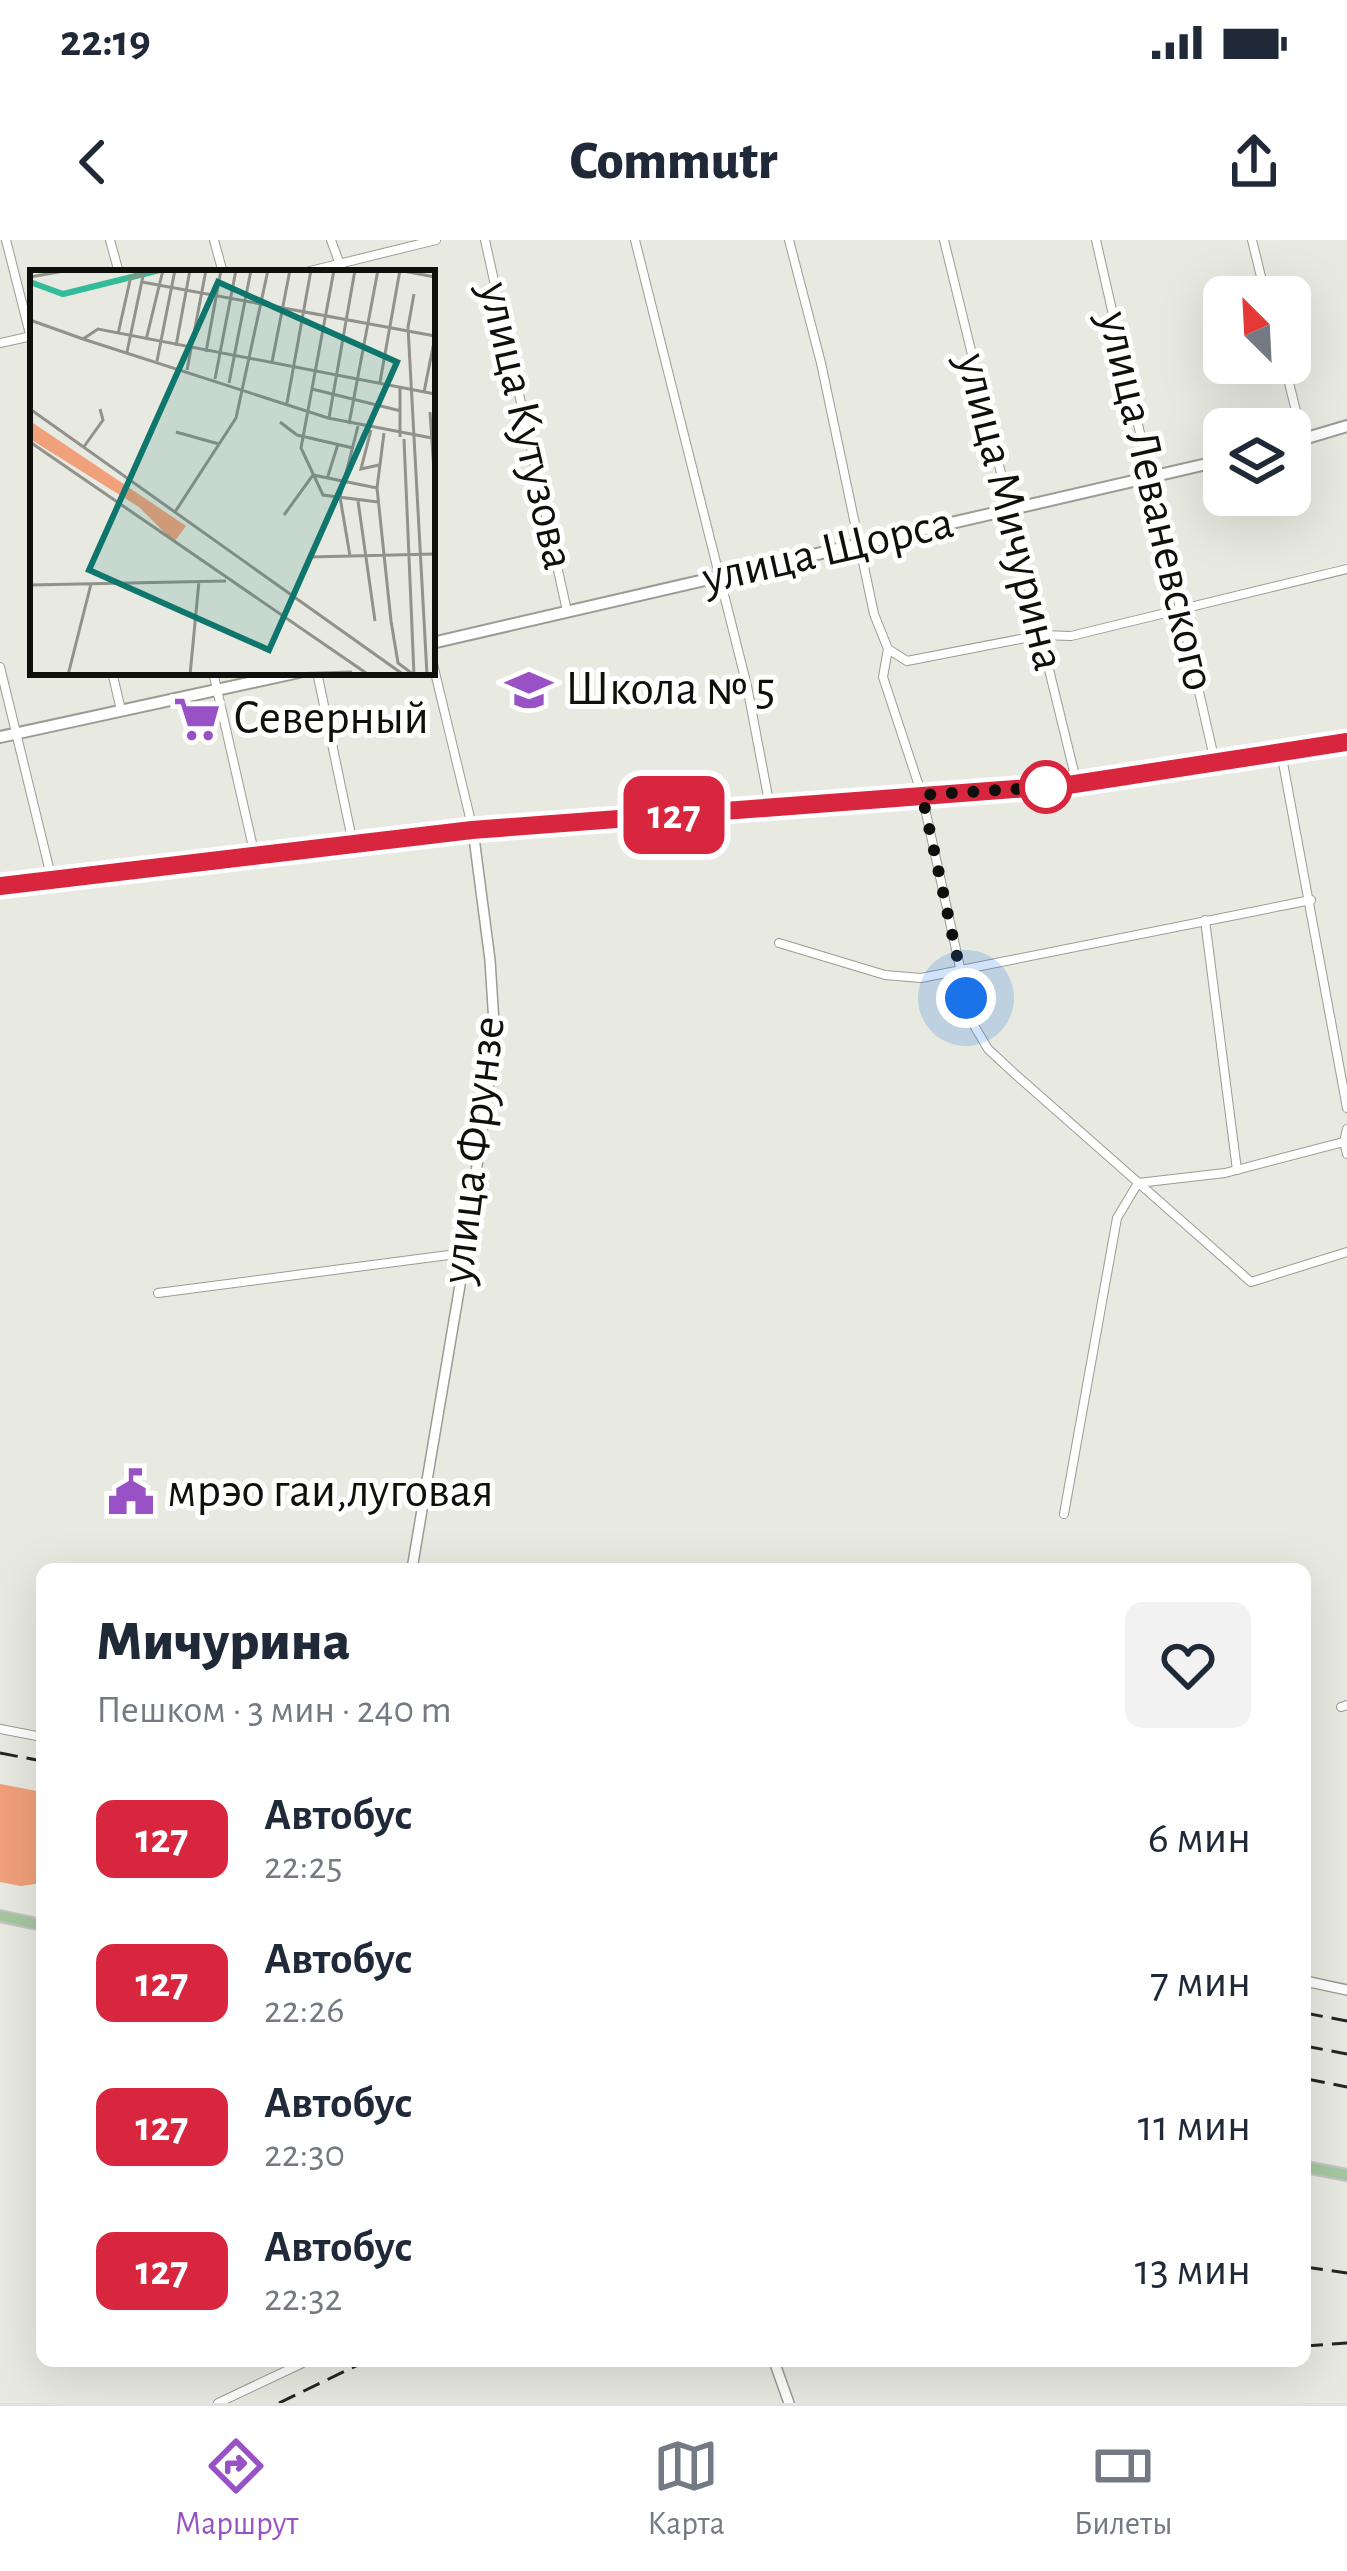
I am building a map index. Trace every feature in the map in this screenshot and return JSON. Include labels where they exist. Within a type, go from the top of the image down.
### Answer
[{"type":"main road","points":[[1311,437],[1347,426]]},
{"type":"main road","name":"улица Щорса","points":[[435,642],[1203,465]]},
{"type":"main road","points":[[0,737],[285,675]]},
{"type":"main road","points":[[0,1916],[36,1924]]},
{"type":"main road","points":[[1311,2168],[1347,2175]]},
{"type":"street","points":[[7,240],[30,332]]},
{"type":"street","points":[[110,240],[118,270]]},
{"type":"street","points":[[214,240],[222,270]]},
{"type":"street","points":[[331,240],[342,268],[436,240]]},
{"type":"street","name":"улица Кутузова","points":[[484,240],[567,611]]},
{"type":"street","points":[[635,240],[747,686],[770,807]]},
{"type":"street","points":[[789,240],[821,363],[874,614],[888,650],[884,677],[922,795],[973,1022],[988,1048],[1251,1282],[1347,1252]]},
{"type":"street","name":"улица Мичурина","points":[[944,240],[1077,784]]},
{"type":"street","name":"улица Леваневского","points":[[1096,240],[1215,762]]},
{"type":"street","points":[[1252,240],[1261,276]]},
{"type":"street","points":[[0,343],[30,340]]},
{"type":"street","points":[[888,650],[908,661],[1040,635],[1071,636],[1347,569]]},
{"type":"street","points":[[0,667],[52,880]]},
{"type":"street","name":"улица Фрунзе","points":[[413,1563],[495,1039],[490,960],[472,830],[435,673]]},
{"type":"street","points":[[113,675],[121,710]]},
{"type":"street","points":[[215,675],[255,856]]},
{"type":"street","points":[[318,675],[353,844]]},
{"type":"street","points":[[0,886],[472,830],[1077,784],[1347,742]]},
{"type":"street","points":[[1281,752],[1347,1108]]},
{"type":"street","points":[[779,943],[885,975],[921,978],[1311,900]]},
{"type":"street","points":[[1205,920],[1238,1170]]},
{"type":"street","points":[[1347,1129],[1347,1154]]},
{"type":"street","points":[[1138,1183],[1238,1170],[1345,1141]]},
{"type":"street","points":[[1064,1514],[1117,1218],[1138,1183]]},
{"type":"street","points":[[158,1293],[464,1253]]},
{"type":"street","points":[[0,1729],[36,1736]]},
{"type":"street","points":[[1311,1982],[1347,1990]]},
{"type":"street","points":[[218,2403],[294,2367]]},
{"type":"street","points":[[776,2367],[789,2403]]},
{"type":"shaded area","points":[[0,1784],[36,1791],[36,1884],[0,1882]]},
{"type":"railway","points":[[0,1753],[36,1760]]},
{"type":"railway","points":[[1311,2014],[1347,2021]]},
{"type":"railway","points":[[1311,2047],[1347,2054]]},
{"type":"railway","points":[[1311,2080],[1347,2087]]},
{"type":"railway","points":[[1311,2268],[1347,2273]]},
{"type":"railway","points":[[1311,2346],[1347,2343]]},
{"type":"railway","points":[[279,2403],[354,2367]]},
{"type":"bus line","name":"127","points":[[0,886],[472,830],[1068,785],[1347,742]]},
{"type":"place","name":"Школа № 5","points":[[529,690]]},
{"type":"place","name":"Северный","points":[[197,719]]},
{"type":"place","name":"мрэо гаи,луговая","points":[[131,1492]]},
{"type":"route","points":[[966,998],[922,795],[1046,787]]}]
